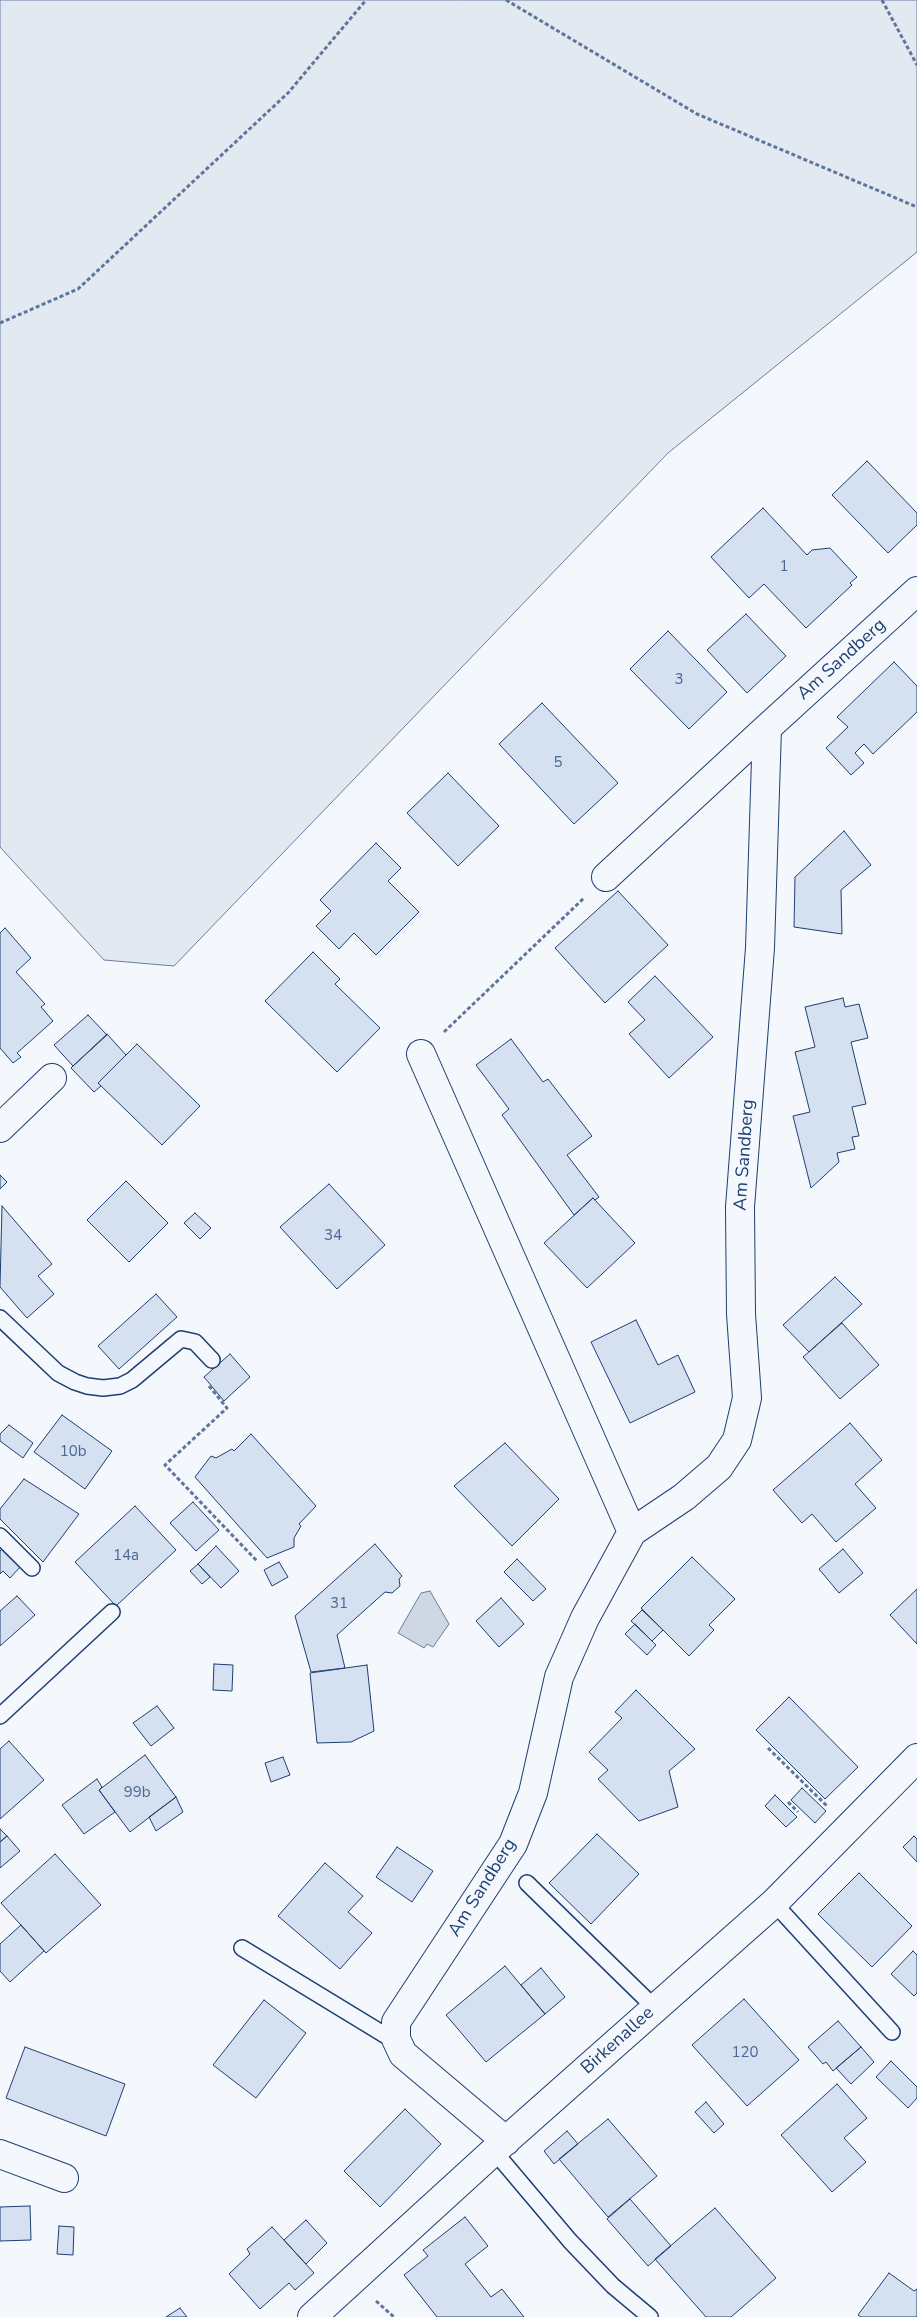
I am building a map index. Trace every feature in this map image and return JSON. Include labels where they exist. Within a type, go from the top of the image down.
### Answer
[{"type":"street","name":"Am Sandberg","points":[[606,877],[917,591]]},
{"type":"street","name":"Am Sandberg","points":[[398,2043],[396,2022],[513,1844],[533,1793],[559,1677],[585,1618],[632,1532],[684,1497],[719,1467],[738,1440],[747,1398],[741,1314],[740,1207],[760,948],[767,728]]},
{"type":"street","points":[[421,1054],[632,1532]]},
{"type":"street","points":[[0,1128],[52,1078]]},
{"type":"street","name":"Birkenallee","points":[[312,2317],[500,2146],[774,1903],[917,1758]]},
{"type":"street","points":[[398,2043],[403,2054],[500,2146]]},
{"type":"street","points":[[0,2154],[64,2178]]},
{"type":"lane","points":[[0,1318],[58,1373],[87,1386],[103,1388],[120,1386],[132,1380],[181,1339],[195,1342],[212,1360]]},
{"type":"lane","points":[[0,1536],[32,1568]]},
{"type":"lane","points":[[0,1716],[112,1612]]},
{"type":"lane","points":[[527,1883],[655,2008]]},
{"type":"lane","points":[[774,1903],[892,2032]]},
{"type":"lane","points":[[242,1948],[398,2043]]},
{"type":"lane","points":[[500,2146],[570,2241],[613,2286],[650,2317]]},
{"type":"path","points":[[0,323],[78,288],[288,93],[366,0]]},
{"type":"path","points":[[506,0],[697,114],[917,207]]},
{"type":"path","points":[[882,0],[917,65]]},
{"type":"path","points":[[421,1054],[606,877]]},
{"type":"path","points":[[212,1360],[199,1374],[227,1408],[165,1465],[257,1560]]},
{"type":"path","points":[[768,1748],[817,1796]]},
{"type":"path","points":[[788,1802],[798,1812]]},
{"type":"shaded area","points":[[0,0],[917,0],[917,252],[668,453],[174,966],[104,960],[0,847]]},
{"type":"shaded area","points":[[430,1591],[449,1624],[433,1647],[427,1644],[424,1648],[398,1633],[421,1593]]},
{"type":"building","points":[[867,461],[917,513],[917,525],[888,553],[832,495]]},
{"type":"building","points":[[763,508],[807,555],[812,550],[830,548],[857,577],[850,583],[852,585],[806,628],[764,584],[749,598],[711,557]]},
{"type":"building","points":[[746,614],[786,656],[747,693],[707,650]]},
{"type":"building","points":[[668,631],[727,692],[689,729],[630,669]]},
{"type":"building","points":[[894,662],[917,686],[917,712],[873,754],[864,744],[855,753],[864,763],[851,775],[826,748],[848,727],[837,717]]},
{"type":"building","points":[[542,703],[618,783],[574,824],[499,744]]},
{"type":"building","points":[[448,773],[499,826],[458,866],[407,813]]},
{"type":"building","points":[[844,831],[871,865],[841,890],[842,934],[794,927],[795,877]]},
{"type":"building","points":[[376,843],[401,868],[388,881],[419,912],[376,955],[354,933],[339,949],[316,926],[331,911],[320,900]]},
{"type":"building","points":[[618,891],[668,945],[605,1003],[555,948]]},
{"type":"building","points":[[5,928],[31,958],[16,972],[45,1004],[41,1007],[53,1021],[17,1053],[21,1057],[13,1063],[0,1048],[0,933]]},
{"type":"building","points":[[313,952],[340,979],[335,984],[380,1028],[337,1072],[265,1001]]},
{"type":"building","points":[[655,976],[713,1037],[669,1078],[629,1034],[645,1020],[628,1002]]},
{"type":"building","points":[[843,998],[845,1007],[859,1004],[868,1038],[851,1042],[866,1104],[852,1107],[859,1136],[852,1137],[855,1149],[837,1153],[839,1162],[811,1188],[793,1116],[810,1112],[795,1052],[815,1047],[805,1007]]},
{"type":"building","points":[[88,1015],[107,1035],[73,1066],[54,1045]]},
{"type":"building","points":[[107,1034],[126,1055],[98,1083],[101,1086],[94,1092],[71,1068]]},
{"type":"building","points":[[511,1039],[543,1082],[548,1079],[592,1136],[567,1155],[599,1197],[595,1200],[593,1198],[574,1215],[502,1115],[509,1109],[476,1065]]},
{"type":"building","points":[[137,1044],[200,1106],[162,1145],[98,1083]]},
{"type":"building","points":[[0,1175],[7,1182],[0,1189]]},
{"type":"building","points":[[126,1181],[168,1223],[129,1262],[87,1220]]},
{"type":"building","points":[[329,1184],[385,1245],[337,1289],[280,1227]]},
{"type":"building","points":[[593,1198],[635,1243],[587,1288],[544,1243]]},
{"type":"building","points":[[2,1206],[52,1264],[38,1276],[54,1294],[27,1318],[0,1287]]},
{"type":"building","points":[[195,1213],[211,1228],[200,1239],[184,1223]]},
{"type":"building","points":[[835,1277],[862,1304],[809,1352],[783,1325]]},
{"type":"building","points":[[156,1294],[177,1317],[119,1369],[98,1346]]},
{"type":"building","points":[[636,1320],[658,1365],[678,1355],[695,1392],[630,1423],[591,1342]]},
{"type":"building","points":[[842,1323],[879,1365],[840,1399],[803,1357]]},
{"type":"building","points":[[230,1354],[250,1377],[224,1401],[204,1377]]},
{"type":"building","points":[[62,1415],[112,1451],[85,1489],[34,1452]]},
{"type":"building","points":[[850,1423],[882,1460],[855,1484],[876,1508],[836,1542],[812,1514],[802,1523],[773,1490]]},
{"type":"building","points":[[9,1425],[33,1443],[23,1458],[0,1441],[0,1434]]},
{"type":"building","points":[[251,1434],[316,1506],[299,1524],[301,1526],[294,1538],[294,1547],[267,1558],[195,1477],[211,1456],[216,1458],[232,1449],[234,1451]]},
{"type":"building","points":[[505,1443],[559,1499],[512,1546],[454,1486]]},
{"type":"building","points":[[24,1479],[79,1514],[43,1562],[0,1519],[0,1509]]},
{"type":"building","points":[[193,1502],[219,1530],[196,1551],[170,1523]]},
{"type":"building","points":[[135,1506],[176,1550],[116,1606],[75,1562]]},
{"type":"building","points":[[375,1544],[402,1576],[399,1579],[400,1586],[392,1593],[385,1592],[337,1635],[345,1668],[311,1672],[295,1616]]},
{"type":"building","points":[[216,1546],[239,1571],[221,1588],[198,1564]]},
{"type":"building","points":[[3,1548],[21,1566],[10,1578],[3,1571],[0,1574],[0,1551]]},
{"type":"building","points":[[843,1549],[863,1573],[839,1593],[819,1569]]},
{"type":"building","points":[[692,1557],[735,1599],[709,1625],[714,1630],[689,1656],[641,1608]]},
{"type":"building","points":[[517,1559],[546,1589],[533,1601],[504,1572]]},
{"type":"building","points":[[279,1562],[288,1577],[272,1586],[264,1570]]},
{"type":"building","points":[[198,1564],[210,1577],[202,1584],[190,1571]]},
{"type":"building","points":[[917,1589],[917,1644],[890,1615]]},
{"type":"building","points":[[17,1596],[35,1615],[0,1646],[0,1611]]},
{"type":"building","points":[[501,1598],[524,1624],[499,1647],[476,1621]]},
{"type":"building","points":[[642,1610],[663,1630],[652,1641],[631,1621]]},
{"type":"building","points":[[635,1624],[656,1645],[647,1655],[625,1634]]},
{"type":"building","points":[[214,1664],[233,1665],[232,1691],[213,1690]]},
{"type":"building","points":[[367,1665],[374,1731],[351,1742],[317,1743],[310,1673]]},
{"type":"building","points":[[636,1690],[695,1749],[669,1771],[678,1807],[639,1821],[598,1779],[608,1770],[589,1752],[622,1718],[615,1712]]},
{"type":"building","points":[[789,1697],[858,1767],[825,1799],[756,1730]]},
{"type":"building","points":[[157,1706],[174,1728],[151,1746],[133,1723]]},
{"type":"building","points":[[9,1741],[44,1780],[0,1819],[0,1749]]},
{"type":"building","points":[[145,1755],[176,1797],[130,1832],[99,1790]]},
{"type":"building","points":[[283,1757],[290,1775],[271,1782],[265,1763]]},
{"type":"building","points":[[97,1779],[102,1787],[99,1790],[115,1812],[84,1834],[62,1805]]},
{"type":"building","points":[[802,1788],[826,1811],[815,1823],[791,1800]]},
{"type":"building","points":[[775,1795],[797,1817],[786,1827],[765,1806]]},
{"type":"building","points":[[176,1797],[183,1812],[156,1831],[149,1817]]},
{"type":"building","points":[[0,1829],[7,1836],[0,1842]]},
{"type":"building","points":[[597,1834],[639,1874],[591,1924],[549,1883]]},
{"type":"building","points":[[7,1836],[20,1851],[0,1868],[0,1842]]},
{"type":"building","points":[[914,1836],[917,1839],[917,1862],[903,1847]]},
{"type":"building","points":[[397,1847],[433,1871],[412,1902],[376,1877]]},
{"type":"building","points":[[55,1854],[101,1905],[46,1953],[1,1903]]},
{"type":"building","points":[[325,1863],[363,1896],[348,1912],[372,1933],[340,1969],[278,1916]]},
{"type":"building","points":[[859,1873],[912,1926],[872,1967],[818,1914]]},
{"type":"building","points":[[21,1925],[44,1951],[10,1982],[0,1971],[0,1944]]},
{"type":"building","points":[[913,1951],[917,1955],[917,1993],[914,1996],[891,1974]]},
{"type":"building","points":[[505,1966],[545,2014],[486,2062],[446,2015]]},
{"type":"building","points":[[541,1968],[565,1997],[545,2014],[521,1985]]},
{"type":"building","points":[[744,1999],[799,2060],[747,2106],[692,2045]]},
{"type":"building","points":[[264,2000],[306,2033],[256,2098],[213,2065]]},
{"type":"building","points":[[838,2021],[861,2047],[833,2071],[826,2062],[823,2064],[808,2047]]},
{"type":"building","points":[[25,2047],[125,2084],[106,2136],[6,2098]]},
{"type":"building","points":[[861,2047],[874,2062],[851,2084],[836,2068]]},
{"type":"building","points":[[891,2061],[917,2087],[917,2098],[908,2108],[876,2077]]},
{"type":"building","points":[[837,2084],[867,2118],[844,2138],[866,2162],[832,2192],[781,2135]]},
{"type":"building","points":[[706,2102],[724,2124],[714,2133],[695,2112]]},
{"type":"building","points":[[405,2109],[441,2144],[380,2207],[344,2171]]},
{"type":"building","points":[[608,2119],[657,2176],[608,2217],[559,2159]]},
{"type":"building","points":[[567,2131],[578,2144],[554,2164],[544,2151]]},
{"type":"building","points":[[630,2199],[671,2246],[648,2266],[607,2219]]},
{"type":"building","points":[[30,2206],[31,2240],[0,2241],[0,2207]]},
{"type":"building","points":[[715,2208],[776,2278],[731,2317],[706,2317],[655,2259]]},
{"type":"building","points":[[465,2217],[488,2246],[465,2264],[491,2297],[502,2289],[524,2317],[437,2317],[404,2275],[428,2256],[423,2250]]},
{"type":"building","points":[[306,2220],[327,2243],[306,2264],[284,2240]]},
{"type":"building","points":[[59,2226],[74,2227],[73,2255],[57,2254]]},
{"type":"building","points":[[272,2227],[314,2273],[295,2290],[289,2283],[260,2309],[229,2274],[250,2254],[247,2249]]},
{"type":"building","points":[[889,2273],[914,2291],[917,2289],[917,2317],[861,2317],[858,2315]]},
{"type":"building","points":[[180,2308],[187,2317],[166,2317]]}]
